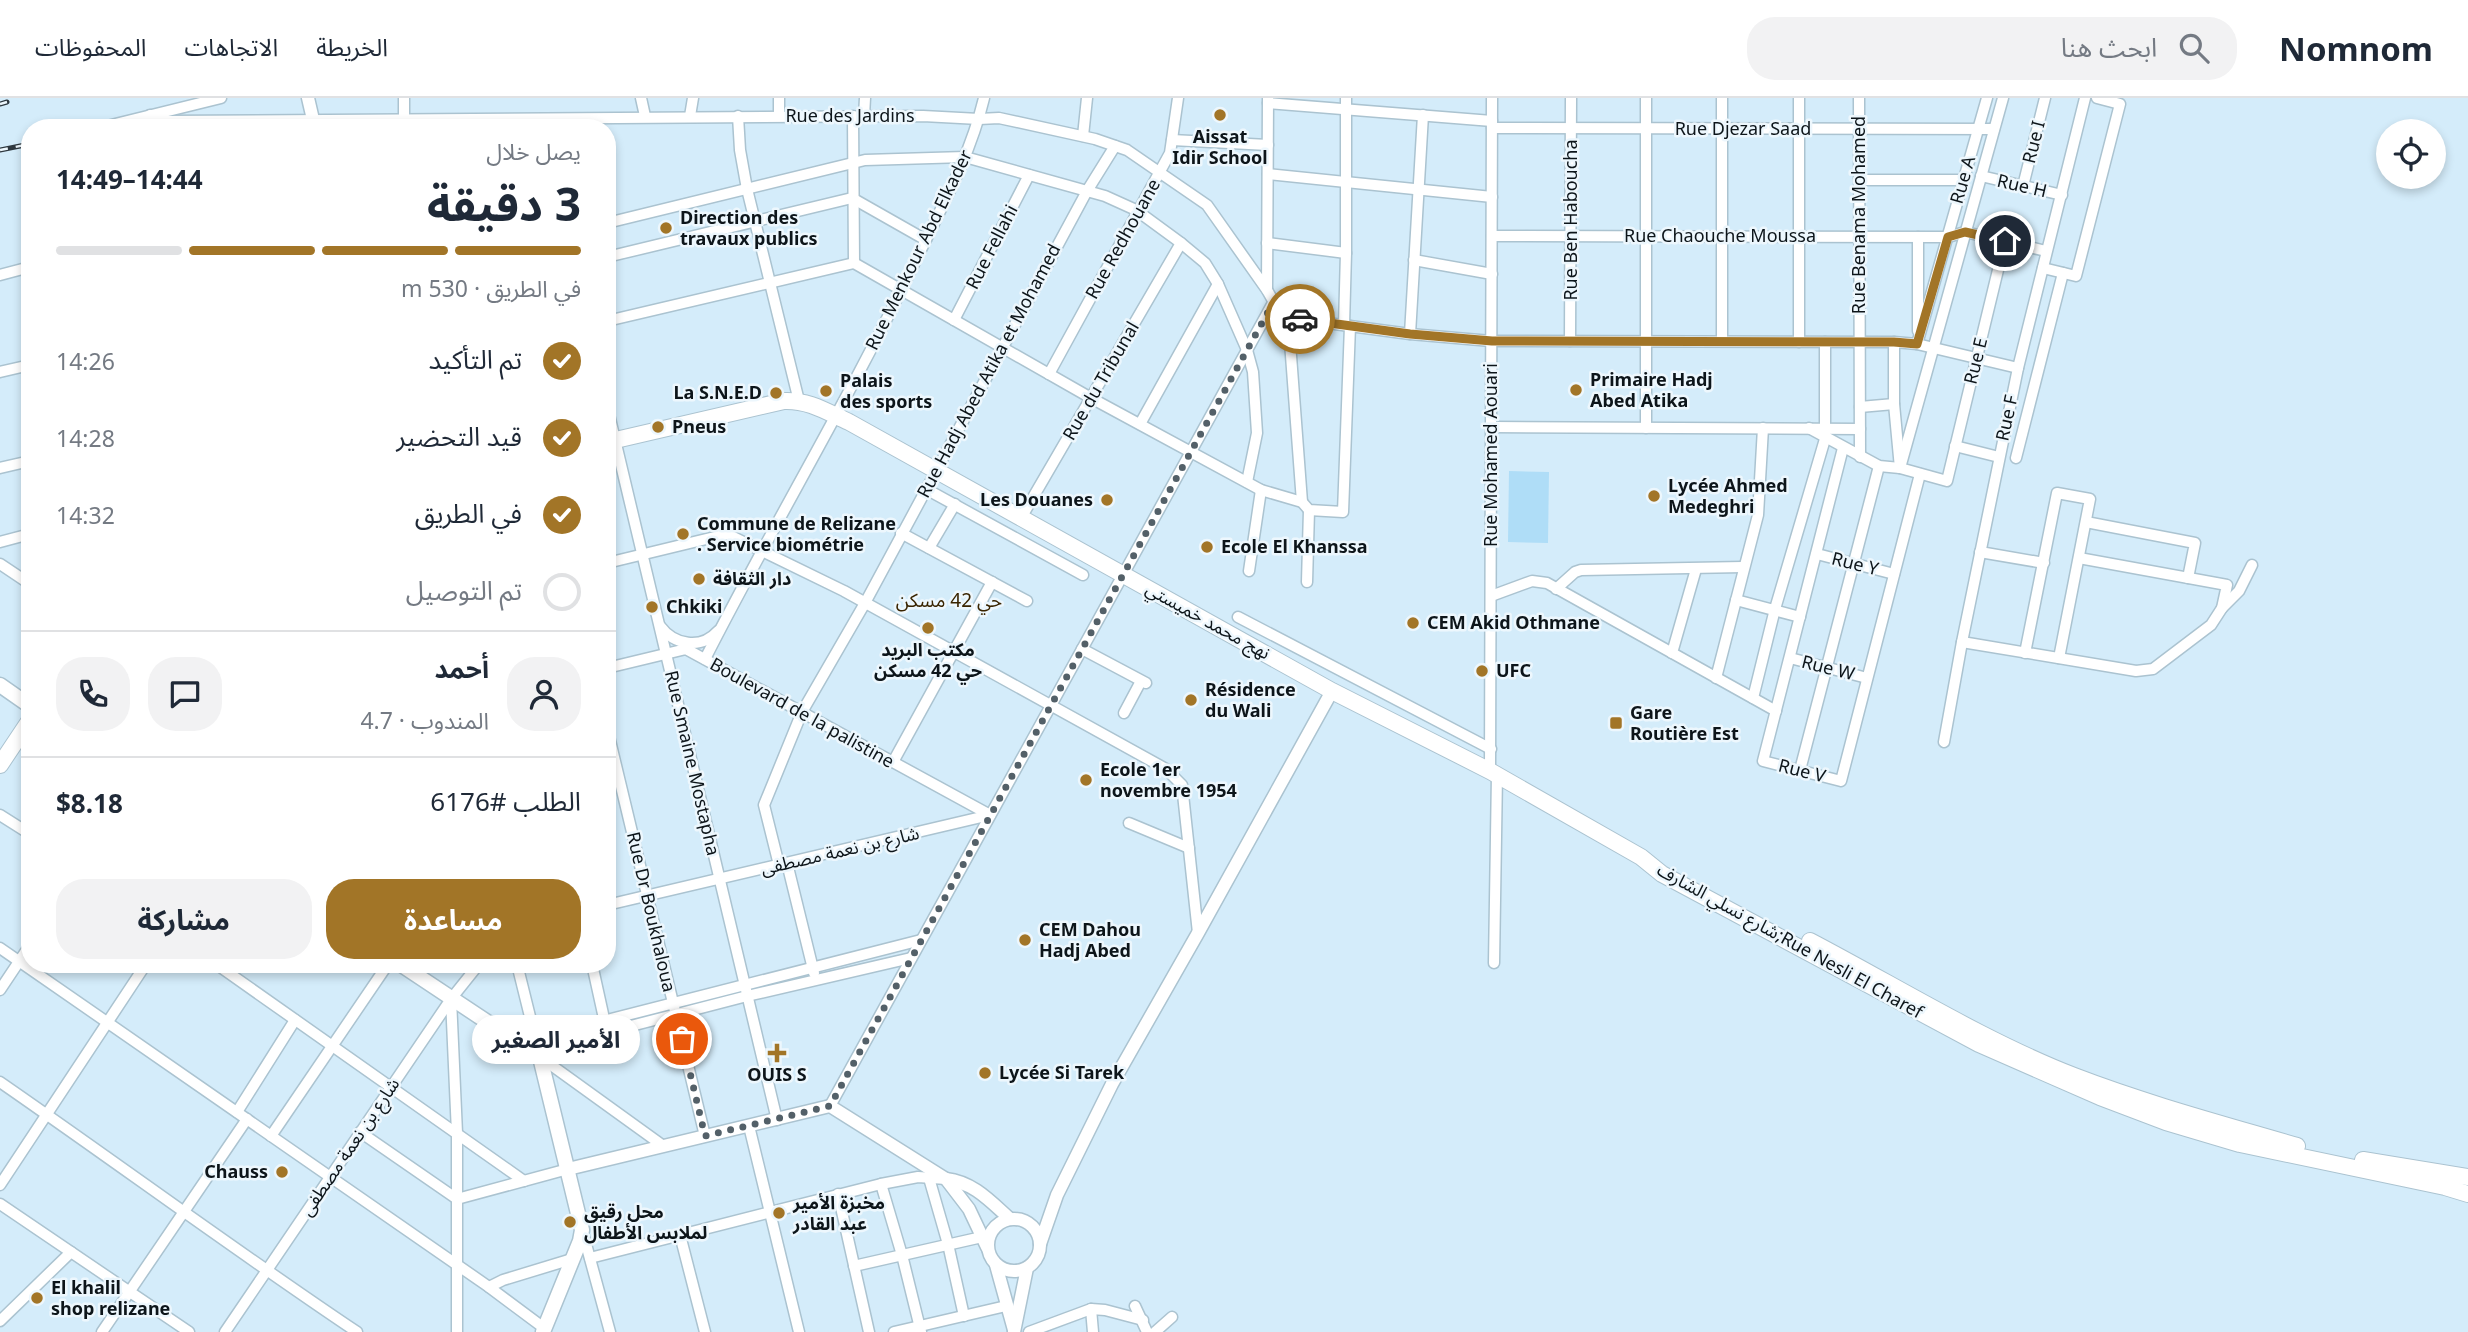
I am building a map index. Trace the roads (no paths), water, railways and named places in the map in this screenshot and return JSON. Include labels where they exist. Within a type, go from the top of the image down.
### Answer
[{"type":"main road","name":"نهج محمد خميستي","points":[[616,440],[784,401],[799,401],[837,416],[1332,691],[1493,773],[1641,857]]},
{"type":"main road","points":[[0,685],[21,700]]},
{"type":"main road","points":[[0,765],[21,734]]},
{"type":"main road","name":"شارع نسلي الشارف;Rue Nesli El Charef","points":[[1641,857],[1668,866],[1952,1018],[2072,1075],[2218,1125],[2314,1151],[2468,1177]]},
{"type":"main road","name":"شارع نسلي الشارف;Rue Nesli El Charef","points":[[1641,857],[1674,881],[1979,1044],[2036,1071],[2166,1122],[2240,1144],[2468,1194]]},
{"type":"main road","points":[[413,973],[517,1043],[539,1053],[582,1230],[544,1330]]},
{"type":"street","points":[[134,119],[221,98]]},
{"type":"street","points":[[308,98],[313,119]]},
{"type":"street","points":[[404,98],[404,118]]},
{"type":"street","points":[[641,98],[645,117]]},
{"type":"street","points":[[690,116],[693,98]]},
{"type":"street","points":[[779,98],[779,116]]},
{"type":"street","points":[[855,262],[853,163],[858,116],[865,98]]},
{"type":"street","name":"Rue Menkour Abd Elkader","points":[[705,659],[837,416],[902,289],[965,157],[984,98]]},
{"type":"street","points":[[1083,136],[1087,98]]},
{"type":"street","name":"Rue Redhouane","points":[[1049,374],[1136,210],[1170,153],[1178,98]]},
{"type":"street","name":"Rue Mohamed Aouari","points":[[1492,98],[1490,749],[1493,773],[1494,963]]},
{"type":"street","name":"Rue Ben Haboucha","points":[[1570,341],[1571,98]]},
{"type":"street","points":[[1646,98],[1646,428]]},
{"type":"street","points":[[1722,98],[1722,341]]},
{"type":"street","points":[[1799,98],[1799,342]]},
{"type":"street","name":"Rue Benama Mohamed","points":[[1859,98],[1860,457]]},
{"type":"street","name":"Rue A","points":[[1917,344],[1987,98]]},
{"type":"street","points":[[1900,468],[2003,98]]},
{"type":"street","name":"Rue I","points":[[2023,186],[2045,98]]},
{"type":"street","name":"Rue F","points":[[1944,742],[2018,368],[2085,98]]},
{"type":"street","points":[[2043,268],[2076,276],[2120,104],[2097,98]]},
{"type":"street","points":[[1267,290],[1268,100]]},
{"type":"street","name":"Rue Djezar Saad","points":[[1268,100],[1346,104],[1492,125],[1646,129],[1994,130]]},
{"type":"street","points":[[616,319],[855,262],[1091,398],[1261,490],[1306,506],[1343,512],[1347,326],[1346,104]]},
{"type":"street","name":"Rue des Jardins","points":[[150,115],[158,119]]},
{"type":"street","name":"Rue des Jardins","points":[[610,119],[690,116],[999,118],[1083,136],[1127,150],[1207,205],[1267,290],[1289,329],[1306,506],[1307,582]]},
{"type":"street","points":[[738,116],[740,150],[747,189],[799,401]]},
{"type":"street","points":[[1410,334],[1423,116]]},
{"type":"street","name":"Rue des Jardins","points":[[386,119],[416,119]]},
{"type":"street","points":[[1172,140],[1268,145]]},
{"type":"street","name":"Rue Hadj Abed Atika et Mohamed","points":[[816,981],[764,806],[802,712],[865,603],[1087,191],[1115,146]]},
{"type":"street","points":[[616,220],[865,160],[965,157],[1105,196],[1136,210],[1181,243],[1205,263],[1218,284],[1247,350],[1253,372],[1257,433],[1247,482]]},
{"type":"street","points":[[1268,174],[1492,197]]},
{"type":"street","name":"Rue Fellahi","points":[[954,320],[1029,175]]},
{"type":"street","name":"Rue H","points":[[1859,180],[1980,179],[2063,195]]},
{"type":"street","points":[[616,255],[852,198],[926,240]]},
{"type":"street","points":[[1965,232],[2046,251]]},
{"type":"street","name":"Rue Chaouche Moussa","points":[[1492,236],[1948,237],[1965,232]]},
{"type":"street","points":[[1917,344],[1918,237]]},
{"type":"street","name":"Rue E","points":[[1920,474],[1947,481],[2005,241]]},
{"type":"street","name":"Rue du Tribunal","points":[[1021,518],[1181,243]]},
{"type":"street","points":[[1267,243],[1346,253]]},
{"type":"street","points":[[1414,260],[1492,274]]},
{"type":"street","points":[[0,275],[21,269]]},
{"type":"street","points":[[2016,458],[2063,273]]},
{"type":"street","points":[[1140,424],[1218,284]]},
{"type":"street","points":[[360,1132],[457,1199],[662,1145],[830,1106],[1273,303]]},
{"type":"street","points":[[1282,317],[1410,334],[1492,341],[1894,342],[1917,344],[2018,368]]},
{"type":"street","points":[[1753,698],[1825,434],[1825,342]]},
{"type":"street","points":[[1894,342],[1894,404],[1900,468]]},
{"type":"street","points":[[0,372],[21,367]]},
{"type":"street","points":[[1860,407],[1894,404]]},
{"type":"street","points":[[1492,427],[1810,428],[1879,466],[1920,474],[1867,678]]},
{"type":"street","points":[[1716,678],[1758,515],[1763,428]]},
{"type":"street","points":[[1825,434],[1860,429]]},
{"type":"street","points":[[1955,446],[1999,457]]},
{"type":"street","points":[[1491,596],[1532,582],[1547,583],[1776,711],[1843,448]]},
{"type":"street","name":"Rue Smaine Mostapha","points":[[616,459],[643,555],[777,1120]]},
{"type":"street","points":[[0,468],[21,463]]},
{"type":"street","points":[[1800,770],[1879,466]]},
{"type":"street","points":[[926,489],[1083,575]]},
{"type":"street","points":[[1250,571],[1261,490]]},
{"type":"street","points":[[2025,653],[2057,493],[2091,499],[2059,658]]},
{"type":"street","points":[[929,548],[955,504]]},
{"type":"street","points":[[2086,522],[2195,543],[2188,578]]},
{"type":"street","points":[[901,533],[1027,601]]},
{"type":"street","points":[[616,561],[727,534],[865,603],[1167,769],[1182,785],[1198,933]]},
{"type":"street","points":[[0,542],[21,536]]},
{"type":"street","points":[[1980,552],[2044,563]]},
{"type":"street","name":"Rue Y","points":[[1816,554],[1894,574]]},
{"type":"street","points":[[2079,558],[2227,585],[2222,608]]},
{"type":"street","points":[[0,564],[21,578]]},
{"type":"street","points":[[1962,642],[2136,671],[2153,669],[2211,625],[2222,608],[2239,591],[2252,565]]},
{"type":"street","points":[[1556,589],[1581,570],[1743,567]]},
{"type":"street","points":[[1672,653],[1696,569]]},
{"type":"street","points":[[893,762],[956,652],[992,582]]},
{"type":"street","points":[[1736,600],[1800,617]]},
{"type":"street","points":[[1238,617],[1490,749]]},
{"type":"street","points":[[659,624],[666,634],[677,641],[690,644],[702,642],[722,626]]},
{"type":"street","name":"Boulevard de la palistine","points":[[616,666],[686,649],[990,815]]},
{"type":"street","points":[[1082,649],[1143,682],[1124,713]]},
{"type":"street","name":"Rue W","points":[[1790,658],[1867,678]]},
{"type":"street","name":"Rue V","points":[[1776,711],[1763,761],[1841,781],[1867,678]]},
{"type":"street","points":[[996,1265],[1011,1272],[1027,1268],[1036,1259],[1057,1195],[1112,1084],[1332,691]]},
{"type":"street","name":"Rue Dr Boukhaloua","points":[[616,766],[705,1136]]},
{"type":"street","points":[[0,815],[21,828]]},
{"type":"street","name":"شارع بن نعمة مصطفى","points":[[616,903],[990,815]]},
{"type":"street","points":[[1129,823],[1189,848]]},
{"type":"street","points":[[517,1043],[921,940]]},
{"type":"street","points":[[0,948],[19,961]]},
{"type":"street","points":[[0,990],[21,958]]},
{"type":"street","points":[[539,1053],[676,1014],[911,958]]},
{"type":"street","points":[[36,973],[489,1287],[544,1330]]},
{"type":"street","points":[[0,1185],[140,973]]},
{"type":"street","points":[[229,973],[524,1181]]},
{"type":"street","points":[[271,1136],[382,973]]},
{"type":"street","name":"شارع بن نعمة مصطفى","points":[[225,1332],[391,1086],[472,973]]},
{"type":"street","points":[[519,973],[539,1053],[662,1145]]},
{"type":"street","points":[[594,973],[607,1032]]},
{"type":"street","points":[[451,999],[457,1133],[457,1332]]},
{"type":"street","points":[[237,1112],[295,1020]]},
{"type":"street","points":[[0,1082],[266,1271],[357,1332]]},
{"type":"street","points":[[830,1106],[946,1179],[969,1209],[996,1265],[1014,1331]]},
{"type":"street","points":[[102,1332],[247,1119]]},
{"type":"street","points":[[749,1126],[799,1332]]},
{"type":"street","points":[[590,1258],[838,1194],[918,1177],[956,1180],[976,1189],[1010,1219]]},
{"type":"street","points":[[929,1178],[948,1244],[964,1316]]},
{"type":"street","points":[[881,1184],[920,1329]]},
{"type":"street","points":[[838,1194],[869,1332]]},
{"type":"street","points":[[1030,1224],[1057,1195]]},
{"type":"street","points":[[0,1204],[190,1332]]},
{"type":"street","points":[[855,1266],[948,1244],[985,1242],[996,1226],[1010,1219],[1030,1224],[1037,1233],[1040,1244]]},
{"type":"street","points":[[582,1230],[610,1332]]},
{"type":"street","points":[[680,1235],[705,1332]]},
{"type":"street","points":[[0,1321],[71,1252]]},
{"type":"street","points":[[489,1287],[503,1280],[572,1259]]},
{"type":"street","points":[[1014,1331],[1027,1268]]},
{"type":"street","points":[[894,1332],[920,1329],[1006,1306]]},
{"type":"street","points":[[1135,1306],[1147,1332]]},
{"type":"street","points":[[1029,1332],[1091,1309],[1143,1320]]},
{"type":"street","points":[[1091,1309],[1093,1332]]},
{"type":"street","points":[[1156,1332],[1172,1317]]},
{"type":"railway","points":[[0,104],[7,102]]},
{"type":"railway","points":[[0,150],[21,146]]},
{"type":"place","name":"Aissat Idir School","points":[[1220,115]]},
{"type":"place","name":"Direction des travaux publics","points":[[666,228]]},
{"type":"place","name":"Primaire Hadj Abed Atika","points":[[1576,390]]},
{"type":"place","name":"Palais des sports","points":[[826,391]]},
{"type":"place","name":"La S.N.E.D","points":[[776,393]]},
{"type":"place","name":"Pneus","points":[[658,427]]},
{"type":"place","name":"Lycée Ahmed Medeghri","points":[[1654,496]]},
{"type":"place","name":"Les Douanes","points":[[1107,500]]},
{"type":"place","name":"Commune de Relizane . Service biométrie","points":[[683,534]]},
{"type":"place","name":"Ecole El Khanssa","points":[[1207,547]]},
{"type":"place","name":"دار الثقافة","points":[[699,579]]},
{"type":"place","name":"Chkiki","points":[[652,607]]},
{"type":"place","name":"CEM Akid Othmane","points":[[1413,623]]},
{"type":"place","name":"مكتب البريد حي 42 مسكن","points":[[928,628]]},
{"type":"place","name":"UFC","points":[[1482,671]]},
{"type":"place","name":"Résidence du Wali","points":[[1191,700]]},
{"type":"place","name":"Gare Routière Est","points":[[1616,723]]},
{"type":"place","name":"Ecole 1er novembre 1954","points":[[1086,780]]},
{"type":"place","name":"CEM Dahou Hadj Abed","points":[[1025,940]]},
{"type":"place","name":"الأمير الصغير","points":[[682,1039]]},
{"type":"place","name":"OUIS S","points":[[777,1053]]},
{"type":"place","name":"Lycée Si Tarek","points":[[985,1073]]},
{"type":"place","name":"Chauss","points":[[282,1172]]},
{"type":"place","name":"مخبزة الأمير عبد القادر","points":[[779,1213]]},
{"type":"place","name":"محل رقيق لملابس الأطفال","points":[[570,1222]]},
{"type":"place","name":"El khalil shop relizane","points":[[37,1298]]},
{"type":"district","name":"حي 42 مسكن","points":[[949,600]]}]
